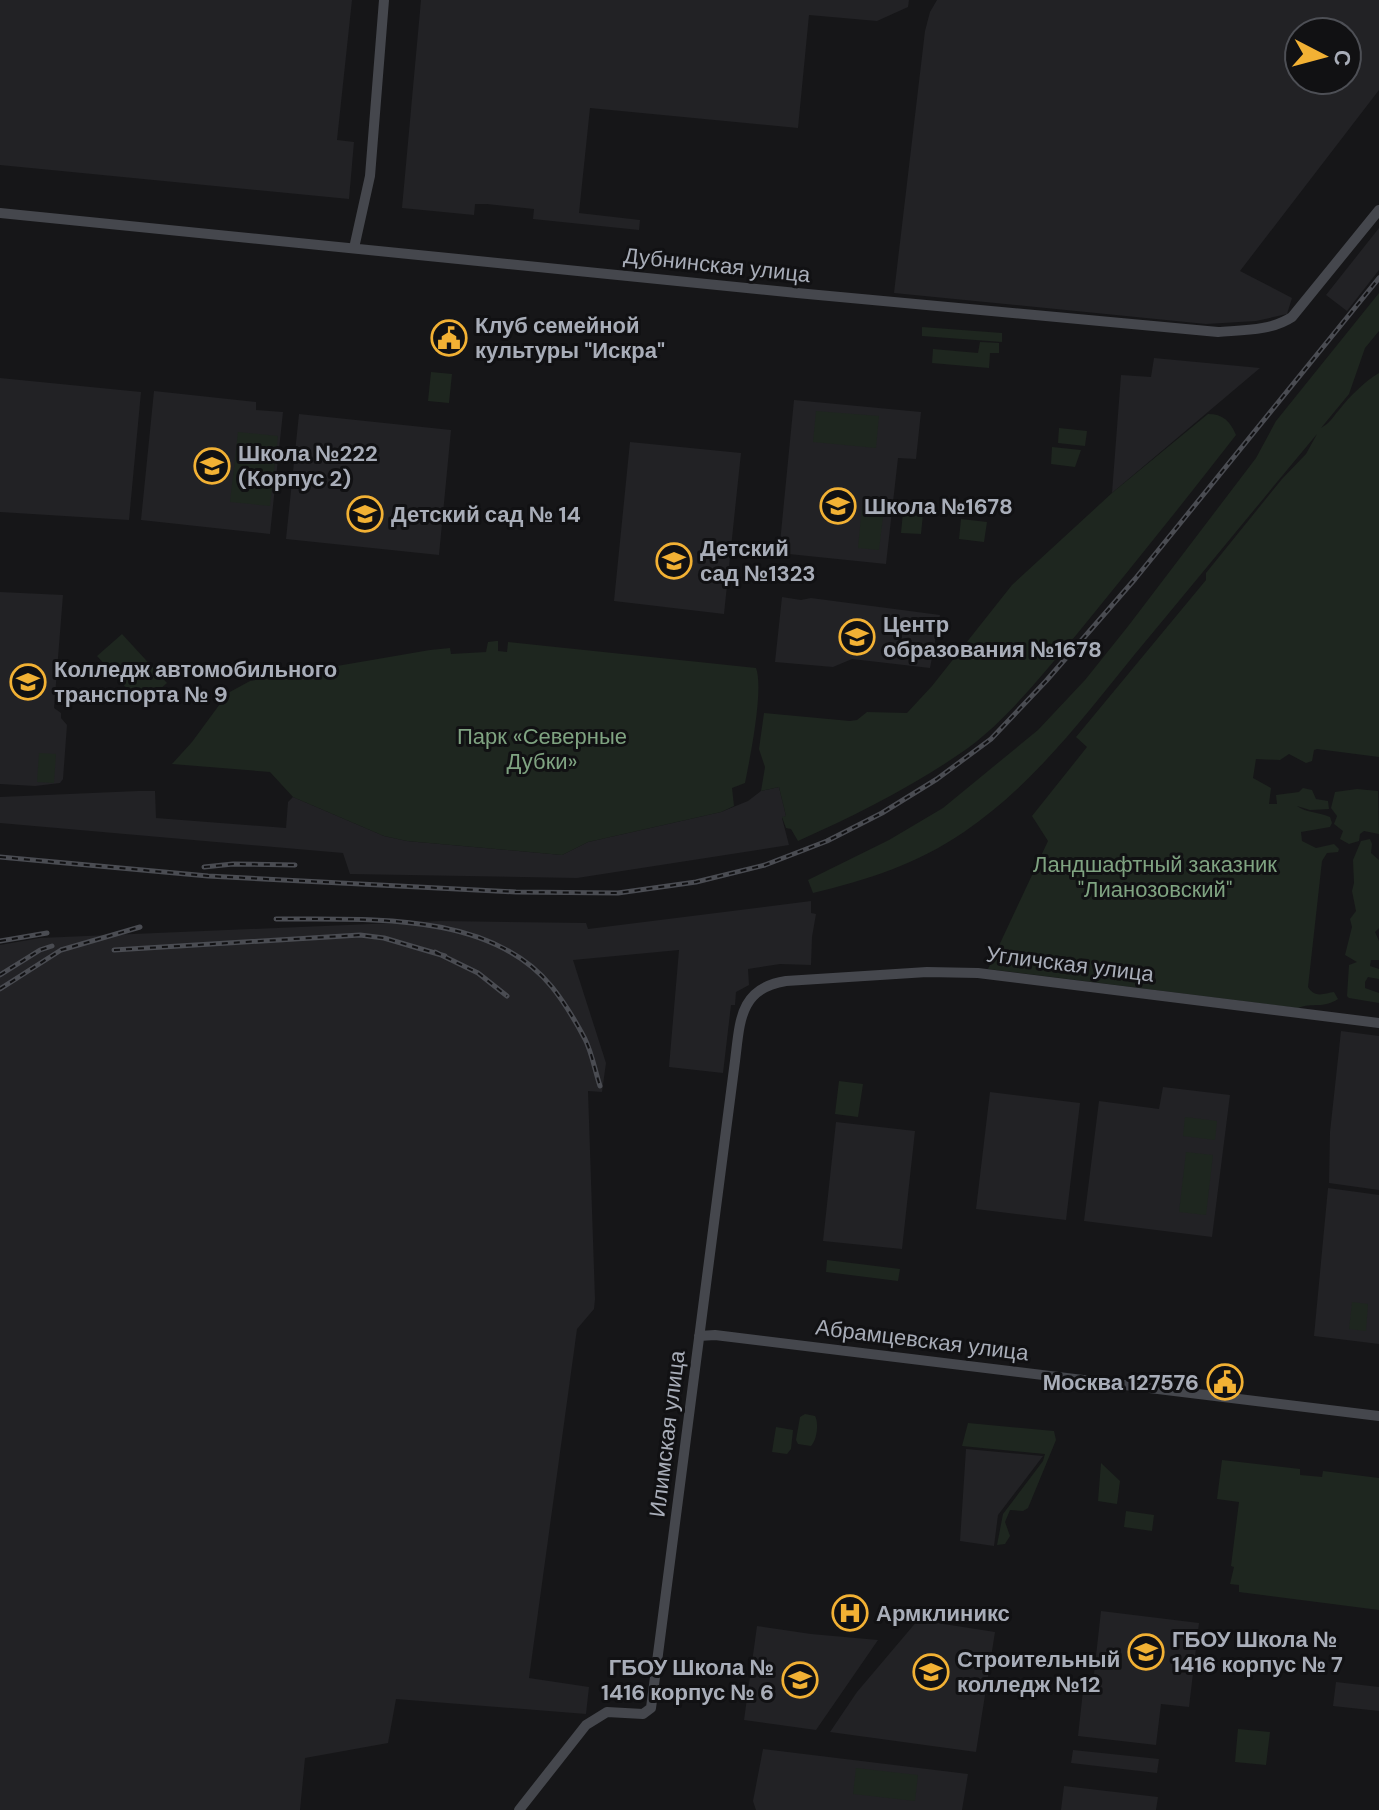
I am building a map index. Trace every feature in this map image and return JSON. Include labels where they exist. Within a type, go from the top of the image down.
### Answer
[{"type":"street","points":[[354,248],[370,176],[384,0]]},
{"type":"street","name":"Дубнинская улица","points":[[0,213],[1218,332],[1279,324],[1292,317],[1379,210]]},
{"type":"street","name":"Угличская улица","points":[[757,992],[786,981],[955,972],[1379,1023]]},
{"type":"street","name":"Илимская улица","points":[[519,1810],[586,1725],[607,1712],[643,1714],[651,1708],[740,1027],[746,1004],[757,992]]},
{"type":"street","name":"Абрамцевская улица","points":[[699,1336],[715,1335],[1379,1416]]},
{"type":"shaded area","points":[[0,0],[352,0],[337,140],[354,142],[349,199],[0,165]]},
{"type":"shaded area","points":[[421,0],[909,0],[908,7],[877,21],[809,15],[798,128],[590,108],[579,213],[640,220],[639,230],[533,219],[534,209],[487,204],[475,204],[474,215],[402,208]]},
{"type":"shaded area","points":[[937,0],[1379,0],[1379,90],[1240,271],[1292,298],[1287,314],[1256,321],[1206,324],[894,293],[925,31]]},
{"type":"shaded area","points":[[1379,228],[1379,270],[1347,311],[1326,295]]},
{"type":"shaded area","points":[[1154,358],[1260,368],[1112,493],[1121,375],[1151,377]]},
{"type":"shaded area","points":[[0,378],[141,392],[129,520],[0,512]]},
{"type":"shaded area","name":"Школа №222 (Корпус 2)","points":[[154,391],[256,402],[256,410],[283,412],[270,534],[141,520]]},
{"type":"shaded area","name":"Школа №1678","points":[[794,400],[921,412],[916,459],[898,458],[886,564],[779,553]]},
{"type":"shaded area","points":[[299,414],[451,430],[439,555],[286,539]]},
{"type":"shaded area","points":[[630,442],[741,453],[724,614],[614,601]]},
{"type":"shaded area","name":"Колледж автомобильного транспорта № 9","points":[[0,592],[63,595],[54,708],[61,713],[67,725],[63,779],[60,783],[35,786],[0,784]]},
{"type":"shaded area","name":"Центр образования №1678","points":[[782,597],[940,615],[930,668],[852,659],[833,667],[775,662]]},
{"type":"shaded area","points":[[779,787],[789,845],[577,878],[350,874],[343,853],[0,823],[0,797],[155,791],[156,818],[286,828],[288,802],[293,797],[384,836],[407,841],[562,855],[588,842],[721,812],[748,801],[761,791]]},
{"type":"shaded area","points":[[811,901],[811,913],[816,914],[811,965],[780,964],[748,969],[749,985],[736,992],[735,1005],[731,1005],[723,1073],[669,1067],[679,950],[573,960],[606,1063],[602,1092],[588,1091],[595,1299],[594,1309],[577,1329],[529,1678],[589,1687],[586,1714],[396,1699],[388,1743],[305,1758],[300,1810],[0,1810],[0,945],[40,938],[441,921],[586,923],[588,929]]},
{"type":"shaded area","points":[[1341,1031],[1379,1036],[1379,1190],[1329,1183],[1330,1132]]},
{"type":"shaded area","points":[[1163,1087],[1230,1095],[1212,1237],[1084,1221],[1099,1101],[1159,1109]]},
{"type":"shaded area","points":[[990,1092],[1080,1103],[1066,1220],[976,1209]]},
{"type":"shaded area","points":[[836,1122],[915,1131],[902,1249],[823,1241]]},
{"type":"shaded area","points":[[1328,1188],[1379,1195],[1379,1344],[1314,1336]]},
{"type":"shaded area","points":[[966,1449],[1043,1456],[998,1515],[994,1546],[960,1541]]},
{"type":"shaded area","name":"ГБОУ Школа № 1416 корпус № 7","points":[[1101,1611],[1199,1623],[1189,1707],[1161,1704],[1156,1745],[1078,1736],[1084,1682],[1093,1683]]},
{"type":"shaded area","name":"Строительный колледж №12","points":[[918,1620],[995,1632],[976,1752],[830,1732],[857,1692]]},
{"type":"shaded area","name":"ГБОУ Школа № 1416 корпус № 6","points":[[757,1626],[878,1640],[816,1730],[744,1720]]},
{"type":"shaded area","points":[[1336,1682],[1379,1687],[1379,1711],[1333,1706]]},
{"type":"shaded area","points":[[763,1749],[968,1774],[962,1810],[756,1810],[753,1801]]},
{"type":"shaded area","points":[[1073,1750],[1159,1759],[1157,1773],[1071,1763]]},
{"type":"shaded area","points":[[1064,1786],[1158,1797],[1156,1810],[1061,1810]]},
{"type":"green space","name":"Ландшафтный заказник \"Лианозовский\"","points":[[1379,293],[1379,331],[1365,348],[1349,394],[1321,428],[1379,373],[1379,757],[1317,749],[1312,761],[1306,763],[1289,754],[1280,760],[1256,759],[1253,778],[1271,788],[1269,804],[1277,804],[1276,795],[1299,792],[1303,788],[1312,790],[1316,799],[1328,801],[1329,809],[1310,810],[1297,806],[1330,817],[1332,823],[1330,827],[1301,832],[1302,841],[1316,848],[1334,844],[1339,849],[1338,852],[1327,853],[1322,861],[1308,987],[1317,994],[1334,992],[1338,999],[1328,1004],[1298,1008],[988,969],[1048,841],[1032,816],[1087,747],[1076,737],[1206,580],[1206,573],[1306,454],[1317,434],[1076,726],[1013,793],[964,832],[910,862],[813,893],[808,880],[889,840],[943,808],[1038,730],[1085,680],[1129,625],[1256,458],[1276,421]]},
{"type":"green space","points":[[922,327],[1002,333],[1002,342],[922,336]]},
{"type":"green space","points":[[980,342],[999,343],[999,353],[990,353],[989,368],[932,363],[933,349],[978,353]]},
{"type":"green space","points":[[431,372],[452,374],[449,403],[428,401]]},
{"type":"green space","points":[[816,411],[879,416],[876,448],[813,442]]},
{"type":"green space","points":[[1208,414],[1225,419],[1236,435],[1077,634],[1012,709],[968,748],[907,787],[798,841],[791,829],[786,828],[782,817],[786,816],[779,787],[761,791],[765,767],[759,749],[764,713],[850,721],[867,712],[907,713],[1012,585],[1112,493]]},
{"type":"green space","points":[[1059,428],[1087,431],[1085,446],[1058,443]]},
{"type":"green space","points":[[238,432],[278,436],[270,506],[230,502]]},
{"type":"green space","points":[[1052,447],[1081,450],[1075,467],[1051,464]]},
{"type":"green space","points":[[862,506],[884,509],[879,550],[858,548]]},
{"type":"green space","points":[[903,512],[923,514],[921,534],[901,533]]},
{"type":"green space","points":[[961,519],[987,522],[984,542],[959,539]]},
{"type":"green space","points":[[122,634],[167,683],[142,705],[97,656]]},
{"type":"green space","name":"Парк «Северные Дубки»","points":[[498,641],[498,651],[507,652],[508,642],[756,668],[758,691],[753,741],[745,783],[732,788],[734,806],[721,812],[588,842],[562,855],[407,841],[384,836],[293,797],[270,772],[172,764],[228,693],[250,681],[430,650],[450,648],[451,654],[486,652],[488,642]]},
{"type":"green space","points":[[39,753],[56,754],[54,783],[37,782]]},
{"type":"green space","points":[[1357,789],[1378,791],[1379,834],[1364,831],[1359,841],[1349,844],[1340,839],[1343,831],[1334,824],[1337,816],[1331,808],[1335,792]]},
{"type":"green space","points":[[1370,839],[1371,853],[1379,860],[1379,928],[1375,932],[1379,941],[1379,960],[1371,960],[1370,966],[1379,969],[1379,979],[1368,977],[1365,988],[1379,993],[1379,1003],[1347,996],[1349,965],[1357,962],[1345,955],[1352,927],[1350,919],[1356,911],[1352,891],[1353,860],[1361,841]]},
{"type":"green space","points":[[839,1081],[863,1084],[858,1117],[835,1114]]},
{"type":"green space","points":[[1185,1117],[1217,1121],[1215,1140],[1183,1136]]},
{"type":"green space","points":[[1186,1152],[1213,1155],[1206,1215],[1179,1212]]},
{"type":"green space","points":[[827,1260],[900,1269],[898,1281],[826,1272]]},
{"type":"green space","points":[[1352,1302],[1368,1304],[1366,1331],[1349,1329]]},
{"type":"green space","points":[[805,1414],[816,1419],[816,1436],[811,1446],[798,1444],[796,1440],[800,1417]]},
{"type":"green space","points":[[968,1423],[1054,1431],[1056,1440],[1028,1508],[1023,1511],[1010,1510],[1005,1522],[1010,1536],[1005,1544],[997,1545],[1003,1514],[1045,1454],[962,1446]]},
{"type":"green space","points":[[776,1427],[793,1430],[791,1449],[787,1454],[772,1452]]},
{"type":"green space","points":[[1222,1460],[1300,1469],[1300,1475],[1322,1477],[1323,1471],[1379,1478],[1379,1610],[1239,1592],[1239,1585],[1230,1584],[1239,1502],[1217,1499]]},
{"type":"green space","points":[[1101,1463],[1120,1481],[1117,1504],[1098,1501]]},
{"type":"green space","points":[[1126,1511],[1154,1515],[1152,1531],[1124,1527]]},
{"type":"green space","points":[[1238,1729],[1270,1732],[1266,1765],[1235,1762]]},
{"type":"green space","points":[[856,1768],[918,1775],[915,1801],[853,1794]]},
{"type":"railway","points":[[0,857],[208,876],[516,892],[618,893],[696,882],[765,865],[827,841],[882,813],[937,779],[991,739],[1135,579],[1379,278]]},
{"type":"railway","points":[[204,867],[295,865]]},
{"type":"railway","points":[[276,919],[348,919],[424,924],[495,944],[526,962],[552,987],[585,1039],[600,1086]]},
{"type":"railway","points":[[0,989],[61,950],[140,927]]},
{"type":"railway","points":[[0,941],[47,933]]},
{"type":"railway","points":[[114,950],[360,935],[384,938],[445,956]]},
{"type":"railway","points":[[0,975],[52,946]]},
{"type":"railway","points":[[435,952],[478,973],[507,996]]},
{"type":"place","name":"Клуб семейной культуры \"Искра\"","points":[[449,338]]},
{"type":"place","name":"Школа №222 (Корпус 2)","points":[[212,466]]},
{"type":"place","name":"Школа №1678","points":[[838,506]]},
{"type":"place","name":"Детский сад № 14","points":[[365,514]]},
{"type":"place","name":"Детский сад №1323","points":[[674,561]]},
{"type":"place","name":"Центр образования №1678","points":[[857,637]]},
{"type":"place","name":"Колледж автомобильного транспорта № 9","points":[[28,682]]},
{"type":"place","name":"Москва 127576","points":[[1225,1382]]},
{"type":"place","name":"Армклиникс","points":[[850,1613]]},
{"type":"place","name":"ГБОУ Школа № 1416 корпус № 7","points":[[1146,1652]]},
{"type":"place","name":"Строительный колледж №12","points":[[931,1672]]},
{"type":"place","name":"ГБОУ Школа № 1416 корпус № 6","points":[[800,1680]]}]
